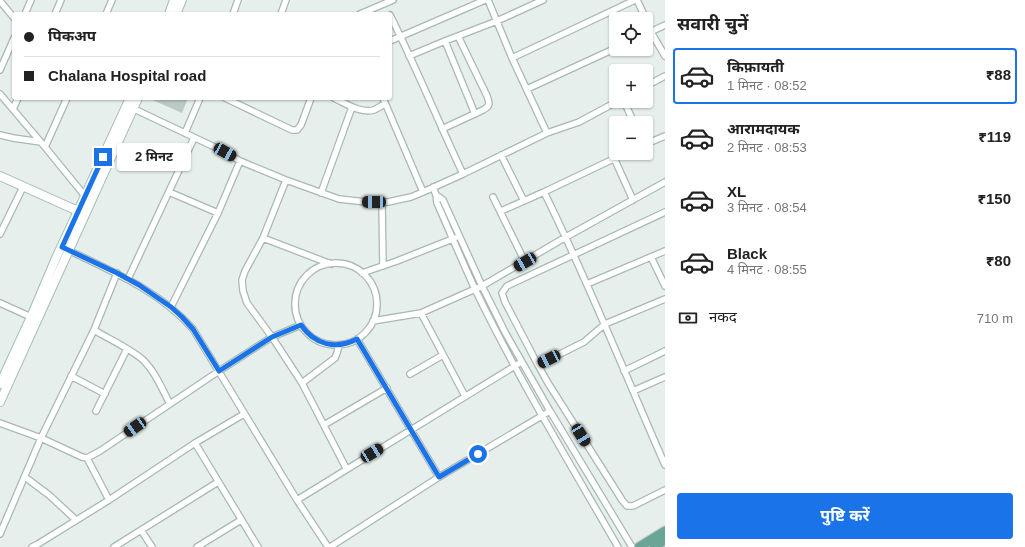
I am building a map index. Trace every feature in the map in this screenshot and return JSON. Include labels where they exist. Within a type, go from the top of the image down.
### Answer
[{"type":"main road","points":[[639,547],[665,531]]},
{"type":"main road","points":[[654,547],[665,540]]},
{"type":"street","points":[[26,12],[31,0]]},
{"type":"street","points":[[56,12],[61,0]]},
{"type":"street","points":[[107,12],[112,0]]},
{"type":"street","points":[[170,12],[174,0]]},
{"type":"street","points":[[177,12],[182,0]]},
{"type":"street","points":[[234,12],[238,0]]},
{"type":"street","points":[[282,12],[286,0]]},
{"type":"street","points":[[365,12],[393,0]]},
{"type":"street","points":[[392,41],[486,0],[497,21],[512,58],[547,133]]},
{"type":"street","points":[[409,56],[497,21],[543,0]]},
{"type":"street","points":[[512,58],[636,0],[642,12]]},
{"type":"street","points":[[0,1],[12,16]]},
{"type":"street","points":[[384,4],[388,12]]},
{"type":"street","points":[[392,19],[463,174]]},
{"type":"street","points":[[653,31],[665,25]]},
{"type":"street","points":[[442,129],[487,108],[489,104],[489,101],[458,36]]},
{"type":"street","points":[[653,39],[665,56]]},
{"type":"street","points":[[445,41],[475,114]]},
{"type":"street","points":[[0,70],[12,43]]},
{"type":"street","points":[[526,89],[609,51]]},
{"type":"street","points":[[653,82],[665,76]]},
{"type":"street","points":[[0,94],[85,196]]},
{"type":"street","points":[[13,109],[17,100]]},
{"type":"street","points":[[43,145],[66,100]]},
{"type":"street","points":[[185,133],[199,100]]},
{"type":"street","points":[[229,100],[292,130],[298,130],[310,100]]},
{"type":"street","points":[[338,100],[352,107],[369,111],[374,110],[384,101],[423,192]]},
{"type":"street","points":[[130,104],[240,161],[338,199],[366,202],[388,202],[411,197],[463,174],[547,133],[579,122],[609,106]]},
{"type":"street","points":[[0,384],[56,258],[66,249],[85,196],[130,104]]},
{"type":"street","points":[[0,402],[130,104]]},
{"type":"street","points":[[321,193],[352,107]]},
{"type":"street","points":[[0,135],[43,145]]},
{"type":"street","points":[[653,141],[665,136]]},
{"type":"street","points":[[128,279],[194,138]]},
{"type":"street","points":[[501,155],[524,201]]},
{"type":"street","points":[[501,211],[610,160]]},
{"type":"street","points":[[615,160],[633,200]]},
{"type":"street","points":[[171,307],[218,213],[240,161]]},
{"type":"street","points":[[0,176],[78,212]]},
{"type":"street","points":[[286,180],[263,238],[245,271],[242,280],[243,291],[247,302],[302,383],[346,468]]},
{"type":"street","points":[[373,321],[421,312],[482,286],[665,182]]},
{"type":"street","points":[[0,234],[23,187]]},
{"type":"street","points":[[433,187],[437,203],[475,289],[542,416],[618,547]]},
{"type":"street","points":[[169,192],[218,213]]},
{"type":"street","points":[[544,192],[574,254],[664,462]]},
{"type":"street","points":[[436,195],[443,200],[482,286],[506,334],[550,411],[632,547]]},
{"type":"street","points":[[493,197],[525,262]]},
{"type":"street","points":[[382,202],[383,266]]},
{"type":"street","points":[[665,212],[506,286],[502,293],[505,302],[548,383],[622,500],[627,506],[633,506],[665,490]]},
{"type":"street","points":[[362,273],[459,236]]},
{"type":"street","points":[[263,238],[331,264]]},
{"type":"street","points":[[66,249],[139,285],[171,307],[193,329],[297,500],[329,547],[439,477],[550,411]]},
{"type":"street","points":[[586,284],[665,251]]},
{"type":"street","points":[[651,257],[665,286]]},
{"type":"street","points":[[331,264],[350,266],[362,273],[370,282],[375,294],[376,307],[373,321],[367,330],[352,342],[339,345],[326,344],[309,335],[301,325],[295,308],[298,290],[308,274],[319,267],[331,264]]},
{"type":"street","points":[[0,534],[41,438],[94,330],[117,273]]},
{"type":"street","points":[[538,364],[584,342],[605,324],[665,299]]},
{"type":"street","points":[[0,303],[31,317]]},
{"type":"street","points":[[421,312],[465,396]]},
{"type":"street","points":[[0,423],[41,438],[87,458],[100,451],[272,337],[301,325]]},
{"type":"street","points":[[94,330],[127,349],[142,360],[151,370],[170,404]]},
{"type":"street","points":[[357,339],[439,477]]},
{"type":"street","points":[[302,383],[335,358],[338,353],[339,345]]},
{"type":"street","points":[[96,411],[127,349]]},
{"type":"street","points":[[624,371],[665,351]]},
{"type":"street","points":[[410,374],[443,355]]},
{"type":"street","points":[[297,500],[346,468],[412,430],[522,362]]},
{"type":"street","points":[[71,376],[105,394]]},
{"type":"street","points":[[632,391],[665,377]]},
{"type":"street","points":[[324,425],[387,388]]},
{"type":"street","points":[[32,547],[38,546],[195,443],[244,414]]},
{"type":"street","points":[[195,443],[258,547]]},
{"type":"street","points":[[87,458],[109,500]]},
{"type":"street","points":[[25,477],[49,495],[76,520]]},
{"type":"street","points":[[114,547],[218,482]]},
{"type":"street","points":[[196,547],[241,520]]},
{"type":"street","points":[[141,530],[152,547]]},
{"type":"building","points":[[153,100],[187,100],[182,113]]},
{"type":"route","points":[[103,157],[62,247],[139,285],[171,307],[193,329],[219,371],[272,337],[301,325],[304,330],[314,339],[326,344],[339,345],[352,342],[357,339],[439,477],[478,454]]}]
